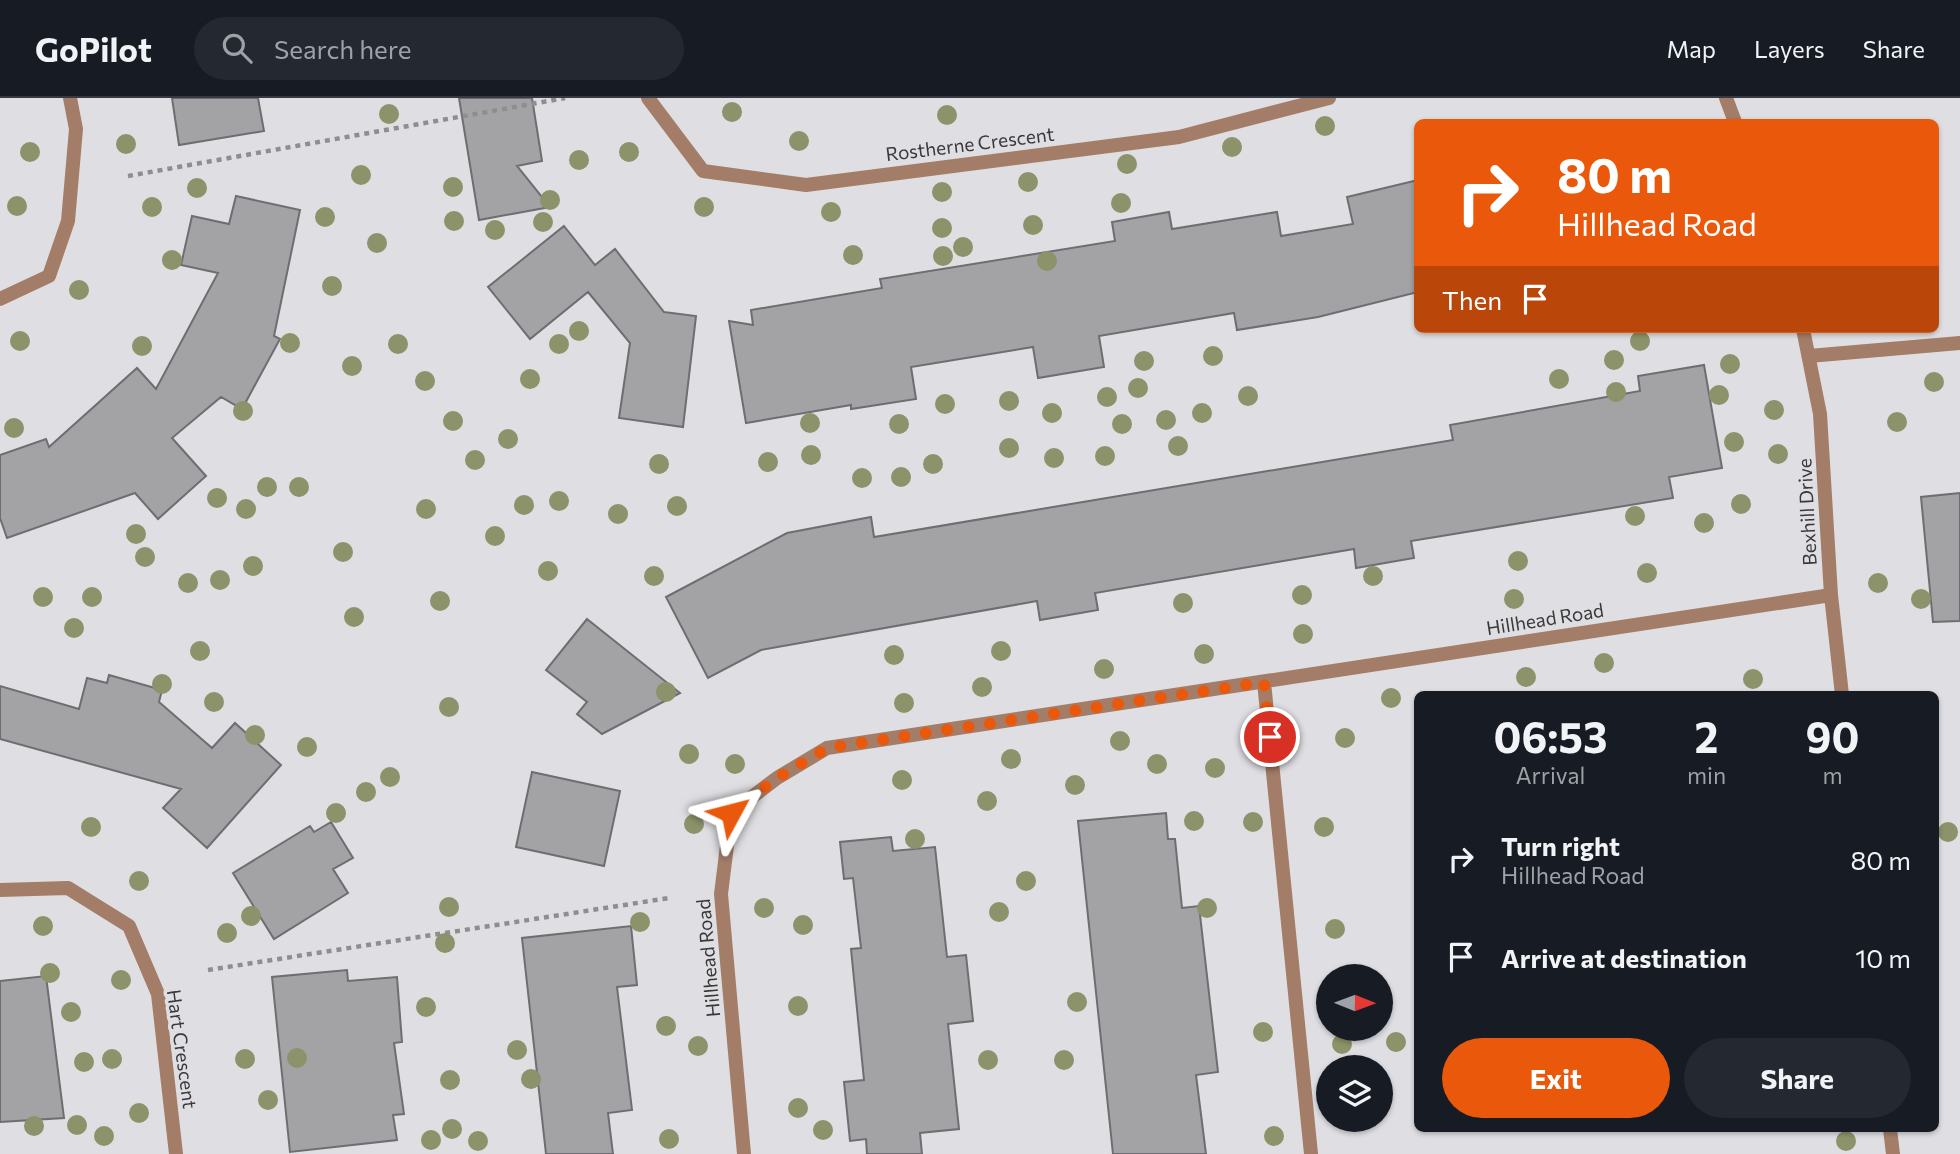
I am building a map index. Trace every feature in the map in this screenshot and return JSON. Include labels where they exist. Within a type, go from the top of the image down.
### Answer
[{"type":"street","points":[[0,299],[48,276],[68,221],[76,129],[70,98]]},
{"type":"street","name":"Rostherne Crescent","points":[[648,98],[703,171],[806,185],[1179,137],[1329,98]]},
{"type":"street","points":[[1726,98],[1734,119]]},
{"type":"street","name":"Bexhill Drive","points":[[1804,333],[1820,414],[1831,595],[1842,691]]},
{"type":"street","points":[[1809,356],[1960,343]]},
{"type":"street","name":"Hillhead Road","points":[[744,1154],[721,894],[731,813],[777,778],[827,748],[1831,595]]},
{"type":"street","points":[[1264,682],[1311,1154]]},
{"type":"street","name":"Hart Crescent","points":[[0,890],[68,888],[129,926],[158,994],[176,1154]]},
{"type":"street","points":[[1891,1132],[1893,1154]]},
{"type":"path","points":[[128,176],[565,98]]},
{"type":"path","points":[[208,970],[669,898]]},
{"type":"building","points":[[172,98],[258,98],[264,131],[179,145]]},
{"type":"building","points":[[459,98],[532,98],[542,161],[517,166],[550,207],[479,220]]},
{"type":"building","points":[[1414,181],[1414,293],[1318,317],[1237,330],[1234,313],[1099,336],[1104,367],[1038,378],[1033,347],[911,367],[916,399],[851,409],[851,405],[746,423],[729,321],[753,325],[751,310],[882,288],[880,279],[1115,241],[1112,222],[1169,212],[1172,229],[1277,212],[1281,236],[1353,224],[1347,197]]},
{"type":"building","points":[[236,196],[300,210],[274,336],[280,339],[242,409],[221,397],[172,438],[206,476],[158,519],[135,493],[7,538],[0,518],[0,455],[46,439],[49,447],[137,368],[156,389],[218,273],[181,265],[192,216],[229,224]]},
{"type":"building","points":[[564,226],[595,265],[615,249],[664,312],[696,316],[683,427],[619,418],[630,343],[588,292],[530,339],[488,287]]},
{"type":"building","points":[[1704,365],[1722,468],[1669,477],[1673,498],[1411,541],[1414,558],[1356,568],[1354,549],[1095,593],[1098,610],[1040,620],[1037,601],[761,650],[708,678],[666,597],[787,533],[871,517],[874,537],[1453,440],[1450,425],[1640,391],[1638,376]]},
{"type":"building","points":[[1960,493],[1960,621],[1933,622],[1921,497]]},
{"type":"building","points":[[587,619],[680,693],[602,734],[577,714],[587,702],[546,670]]},
{"type":"building","points":[[109,675],[162,690],[159,702],[212,748],[235,723],[281,765],[207,848],[163,808],[181,789],[0,739],[0,686],[79,709],[87,678],[107,683]]},
{"type":"building","points":[[532,772],[620,791],[604,866],[516,847]]},
{"type":"building","points":[[1166,813],[1168,839],[1175,839],[1182,908],[1199,906],[1218,1072],[1196,1075],[1206,1154],[1113,1154],[1078,821]]},
{"type":"building","points":[[331,822],[353,858],[333,869],[348,893],[274,939],[233,873],[310,826],[314,832]]},
{"type":"building","points":[[891,837],[893,851],[935,847],[947,957],[966,955],[973,1021],[948,1024],[959,1129],[920,1133],[922,1154],[867,1154],[866,1139],[850,1141],[844,1082],[864,1080],[851,949],[861,948],[853,878],[844,879],[840,842]]},
{"type":"building","points":[[631,926],[637,985],[617,987],[632,1110],[608,1113],[613,1154],[546,1154],[522,938]]},
{"type":"building","points":[[347,970],[348,981],[397,977],[402,1042],[394,1043],[404,1114],[393,1115],[397,1140],[290,1152],[272,977]]},
{"type":"building","points":[[46,976],[64,1118],[0,1122],[0,981]]},
{"type":"route","points":[[731,813],[777,778],[827,748],[1264,682],[1270,737]]}]
